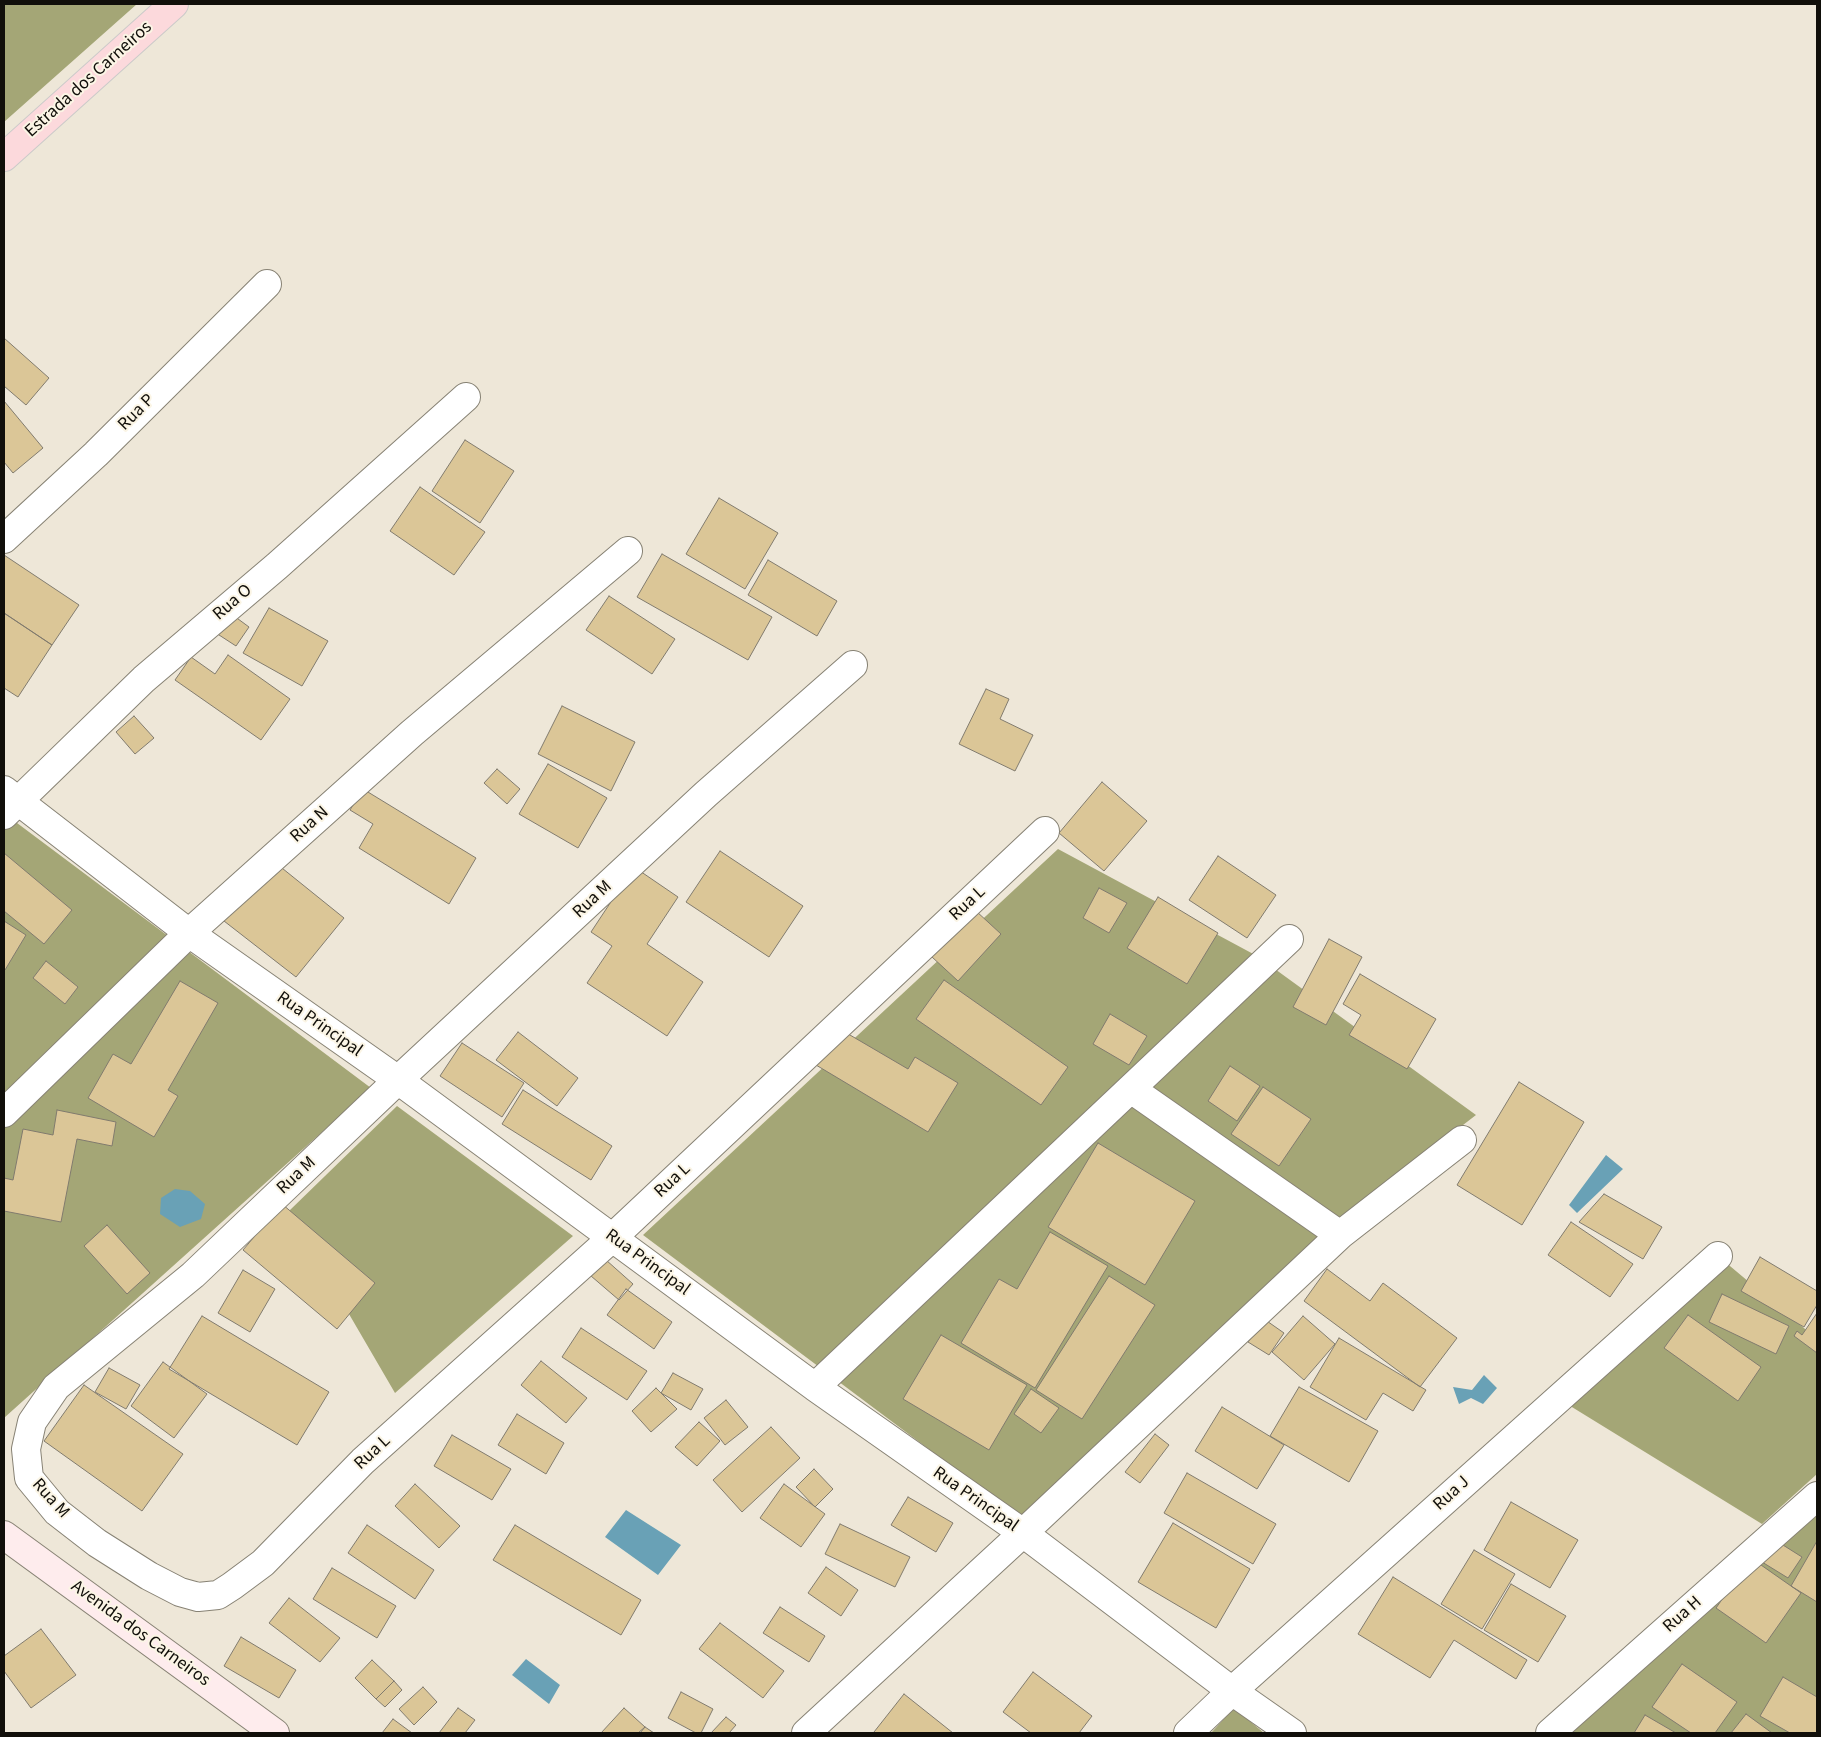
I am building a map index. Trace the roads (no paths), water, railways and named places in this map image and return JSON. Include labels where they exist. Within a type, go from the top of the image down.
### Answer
[{"type":"main road","name":"Estrada dos Carneiros","points":[[4,157],[174,4]]},
{"type":"main road","name":"Avenida dos Carneiros","points":[[4,1535],[276,1733]]},
{"type":"street","name":"Rua P","points":[[4,539],[96,454],[267,284]]},
{"type":"street","name":"Rua O","points":[[9,801],[144,679],[277,566],[466,397]]},
{"type":"street","name":"Rua N","points":[[4,1112],[190,933],[412,733],[628,551]]},
{"type":"street","name":"Rua M","points":[[298,1527],[263,1563],[218,1595],[198,1596],[180,1592],[149,1576],[97,1542],[57,1512],[29,1478],[26,1449],[32,1422],[56,1387],[193,1274],[398,1080],[706,794],[853,665]]},
{"type":"street","name":"Rua Principal","points":[[9,801],[190,933],[398,1080],[815,1387],[1023,1533],[1232,1691],[1292,1733]]},
{"type":"street","name":"Rua L","points":[[298,1527],[363,1461],[612,1238],[1045,832]]},
{"type":"street","points":[[815,1387],[1289,939]]},
{"type":"street","points":[[1131,1088],[1340,1235]]},
{"type":"street","points":[[806,1733],[1023,1533],[1340,1235],[1462,1140]]},
{"type":"street","name":"Rua J","points":[[1188,1733],[1232,1691],[1718,1256]]},
{"type":"street","name":"Rua H","points":[[1550,1733],[1817,1496]]},
{"type":"water","points":[[1606,1155],[1623,1169],[1577,1213],[1569,1205]]},
{"type":"water","points":[[175,1189],[190,1191],[205,1204],[201,1219],[180,1227],[160,1214],[161,1198]]},
{"type":"water","points":[[1484,1375],[1497,1388],[1483,1404],[1471,1398],[1459,1404],[1453,1387],[1472,1390]]},
{"type":"water","points":[[626,1510],[681,1545],[658,1575],[605,1537]]},
{"type":"water","points":[[526,1659],[560,1685],[549,1704],[512,1675]]}]
